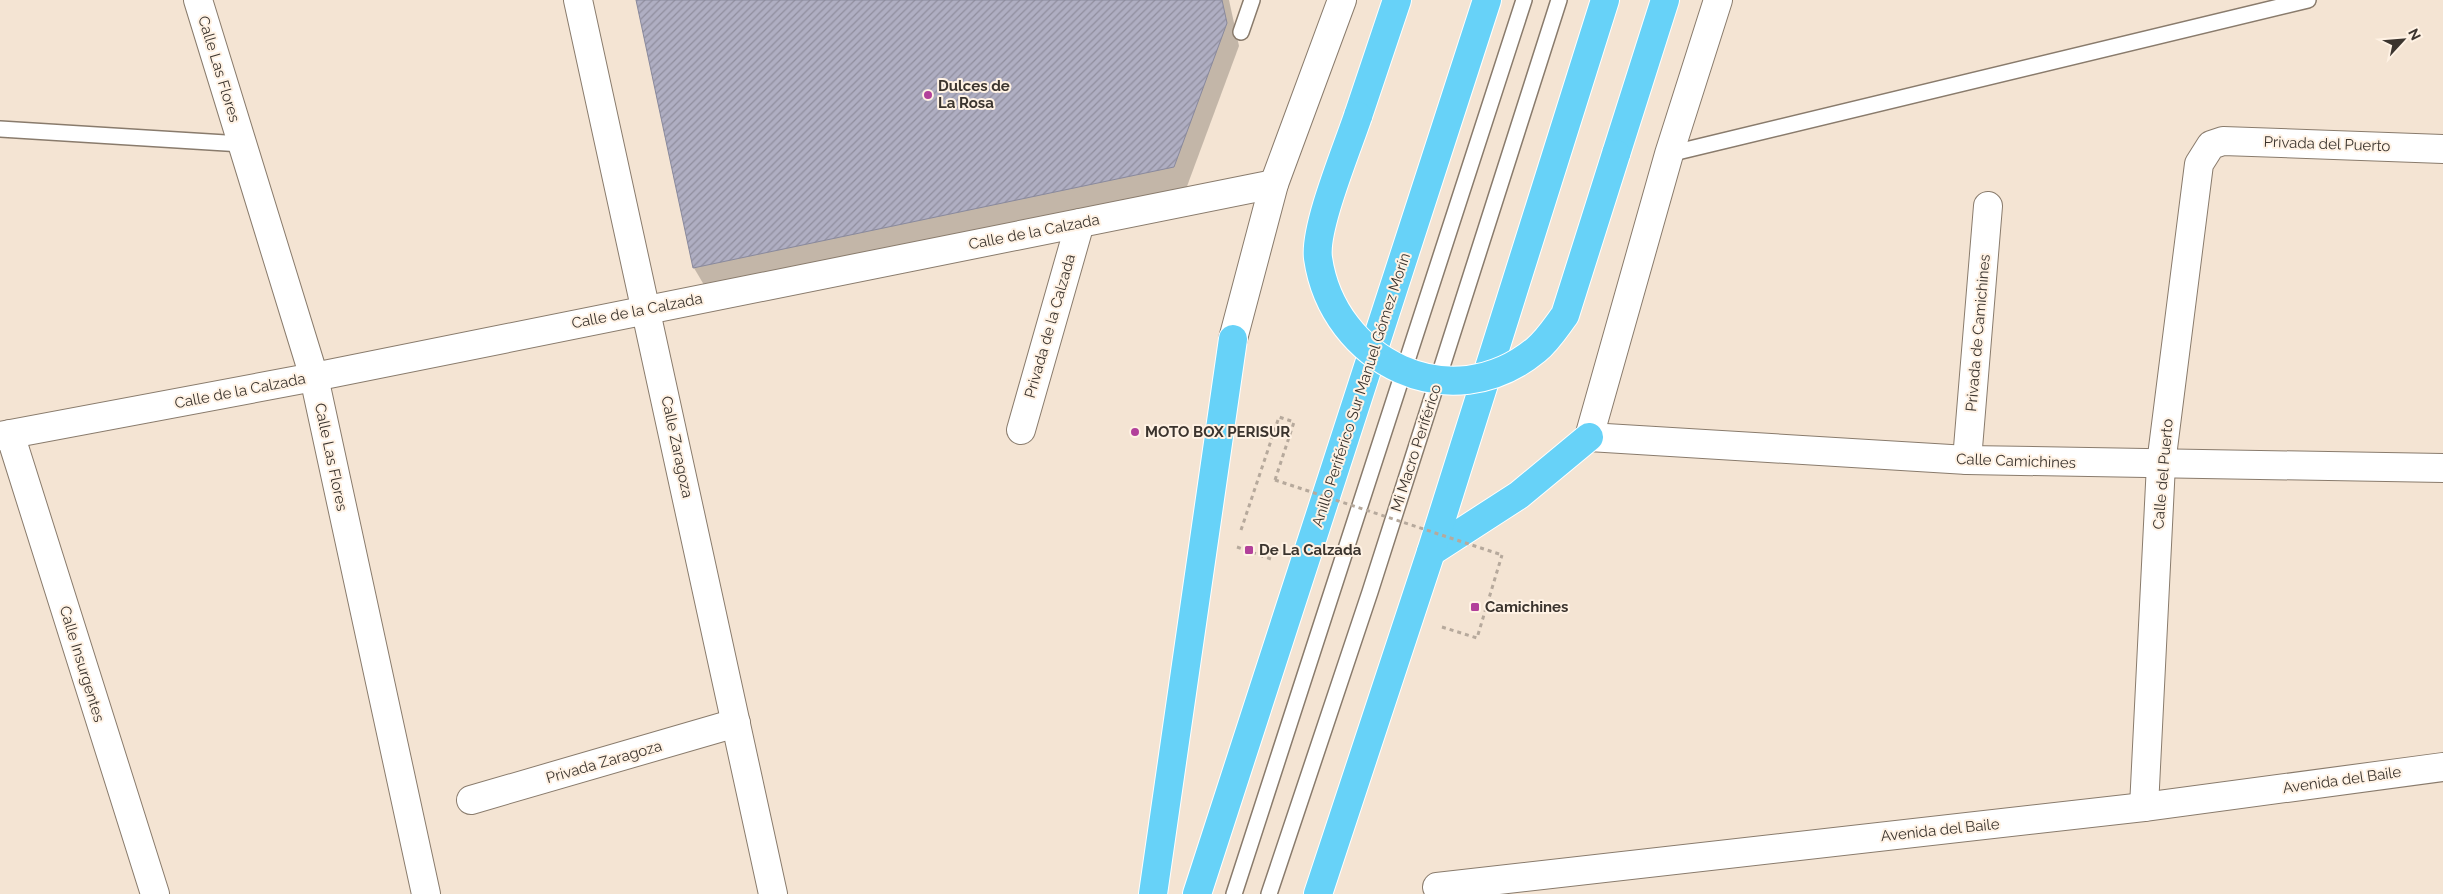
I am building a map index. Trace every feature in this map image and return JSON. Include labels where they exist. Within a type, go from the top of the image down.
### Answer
[{"type":"highway","points":[[1397,0],[1319,235],[1318,256],[1322,279],[1340,321],[1371,353],[1410,374],[1454,381],[1498,372],[1518,363],[1536,350],[1552,334],[1565,315],[1665,0]]},
{"type":"highway","name":"Anillo Periférico Sur Manuel Gómez Morín","points":[[1197,894],[1487,0]]},
{"type":"highway","points":[[1318,894],[1431,552],[1605,0]]},
{"type":"highway","points":[[1152,894],[1233,339]]},
{"type":"highway","points":[[1431,552],[1519,495],[1589,437]]},
{"type":"street","name":"Calle Las Flores","points":[[198,0],[314,377],[426,894]]},
{"type":"street","name":"Calle Zaragoza","points":[[578,0],[647,309],[773,894]]},
{"type":"street","points":[[1233,339],[1274,184],[1342,0]]},
{"type":"street","points":[[1589,437],[1669,154],[1718,0]]},
{"type":"street","name":"Privada del Puerto","points":[[2211,145],[2222,141],[2236,141],[2443,148]]},
{"type":"street","name":"Calle del Puerto","points":[[2144,807],[2161,464],[2200,164],[2211,145]]},
{"type":"street","name":"Calle de la Calzada","points":[[5,435],[314,377],[1274,184]]},
{"type":"street","name":"Privada de Camichines","points":[[1968,460],[1988,206]]},
{"type":"street","name":"Privada de la Calzada","points":[[1021,430],[1080,223]]},
{"type":"street","name":"Calle Insurgentes","points":[[5,435],[155,894]]},
{"type":"street","name":"Calle Camichines","points":[[1589,437],[1968,460],[2443,468]]},
{"type":"street","name":"Privada Zaragoza","points":[[471,800],[736,723]]},
{"type":"street","name":"Avenida del Baile","points":[[1437,887],[2144,807],[2443,767]]},
{"type":"lane","points":[[1241,32],[1252,0]]},
{"type":"lane","points":[[1234,894],[1524,0]]},
{"type":"lane","name":"Mi Macro Periférico","points":[[1269,894],[1370,592],[1559,0]]},
{"type":"lane","points":[[1669,154],[2308,0]]},
{"type":"lane","points":[[0,129],[242,144]]},
{"type":"path","points":[[1302,570],[1236,547],[1279,417],[1294,422],[1275,480],[1502,555],[1478,638],[1410,616]]},
{"type":"building","name":"Dulces de La Rosa","points":[[636,0],[1222,0],[1227,23],[1174,167],[693,268]]},
{"type":"place","name":"Dulces de La Rosa","points":[[928,95]]},
{"type":"place","name":"MOTO BOX PERISUR","points":[[1135,432]]},
{"type":"place","name":"De La Calzada","points":[[1249,550]]},
{"type":"place","name":"Camichines","points":[[1475,607]]}]
